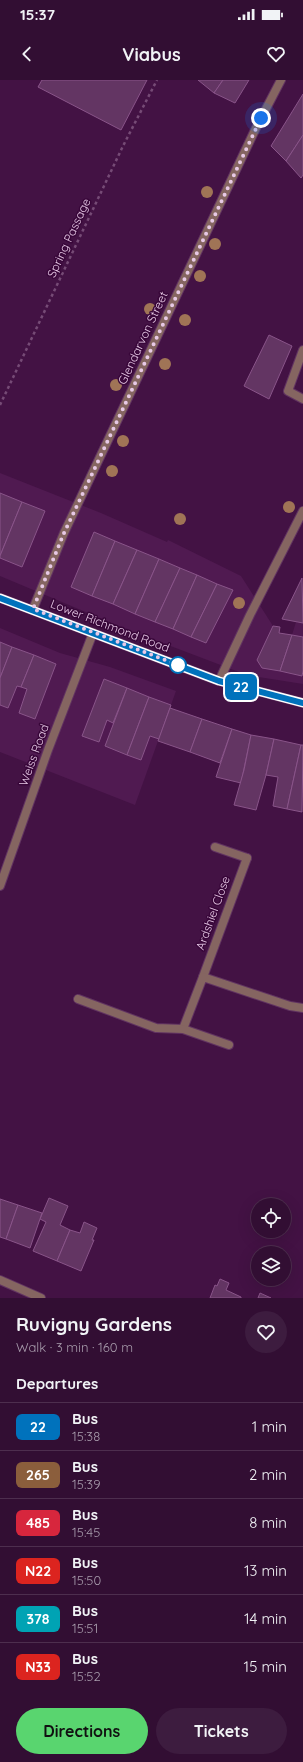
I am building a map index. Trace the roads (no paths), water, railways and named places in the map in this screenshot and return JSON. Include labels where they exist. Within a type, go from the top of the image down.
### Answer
[{"type":"main road","name":"Lower Richmond Road","points":[[0,598],[33,609],[93,634],[219,681],[303,703]]},
{"type":"street","name":"Glendarvon Street","points":[[33,609],[64,533],[255,130],[281,80]]},
{"type":"street","points":[[303,350],[288,391],[303,398]]},
{"type":"street","points":[[219,681],[250,615],[303,511]]},
{"type":"street","name":"Weiss Road","points":[[0,886],[48,750],[93,634]]},
{"type":"street","name":"Ardshiel Close","points":[[183,1029],[246,858],[215,847]]},
{"type":"street","points":[[203,977],[290,1006],[303,1008]]},
{"type":"street","points":[[78,999],[156,1028],[183,1029],[229,1045]]},
{"type":"street","points":[[0,1280],[41,1298]]}]
